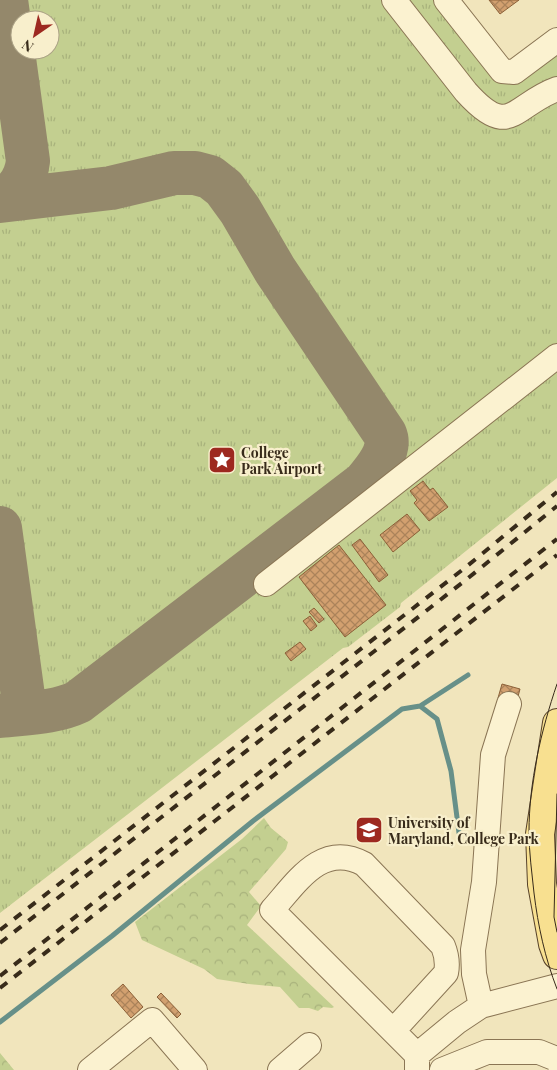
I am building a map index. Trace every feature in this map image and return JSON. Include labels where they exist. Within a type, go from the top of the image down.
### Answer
[{"type":"main road","points":[[557,723],[540,834],[542,884],[553,944],[557,955]]},
{"type":"street","points":[[394,0],[466,92],[488,114],[509,116],[557,89]]},
{"type":"street","points":[[446,0],[502,70],[514,72],[557,40]]},
{"type":"street","points":[[266,584],[557,356]]},
{"type":"street","points":[[481,1006],[474,974],[473,950],[484,882],[493,755],[509,704]]},
{"type":"street","points":[[393,1031],[446,974],[447,955],[443,946],[364,864],[354,858],[332,857],[307,870],[272,910],[393,1031],[417,1063],[457,1022],[481,1006],[557,986]]},
{"type":"street","points":[[90,1070],[152,1020],[195,1070]]},
{"type":"street","points":[[280,1070],[309,1045]]},
{"type":"street","points":[[442,1070],[488,1052],[539,1052],[554,1058],[557,1062]]},
{"type":"green space","name":"College Park Airport","points":[[0,0],[449,0],[505,71],[557,29],[557,478],[401,603],[400,607],[348,647],[343,648],[0,913]]},
{"type":"green space","points":[[264,818],[271,828],[288,842],[286,849],[249,892],[261,906],[247,925],[334,1007],[332,1008],[323,1007],[318,1011],[309,1008],[299,1008],[280,987],[217,979],[204,969],[142,940],[135,922],[242,839]]},
{"type":"green space","points":[[0,1053],[14,1070],[0,1070]]},
{"type":"building","points":[[489,0],[519,0],[500,14]]},
{"type":"building","points":[[423,481],[430,490],[433,488],[448,507],[429,521],[414,503],[417,500],[410,491]]},
{"type":"building","points":[[407,514],[420,530],[393,552],[380,535]]},
{"type":"building","points":[[360,539],[388,575],[379,582],[352,545]]},
{"type":"building","points":[[339,545],[386,605],[345,637],[299,577]]},
{"type":"building","points":[[314,608],[324,619],[319,623],[309,612]]},
{"type":"building","points":[[310,616],[317,626],[311,631],[303,621]]},
{"type":"building","points":[[300,642],[306,649],[291,661],[285,653]]},
{"type":"building","points":[[502,684],[520,689],[516,704],[498,698]]},
{"type":"building","points":[[123,984],[143,1007],[131,1018],[111,995]]},
{"type":"building","points":[[161,993],[181,1014],[177,1018],[157,997]]},
{"type":"waterway","points":[[420,706],[468,675]]},
{"type":"waterway","points":[[0,1022],[112,936],[253,821],[402,709],[420,706],[437,719],[451,771],[459,833]]},
{"type":"taxiway","points":[[0,200],[20,185],[28,161],[6,0]]},
{"type":"taxiway","points":[[0,201],[111,188],[174,173],[195,173],[210,177],[224,188],[240,210],[275,270],[385,434],[387,440],[381,460],[364,483],[78,702],[50,710],[0,716]]},
{"type":"taxiway","points":[[0,528],[23,696],[21,707],[11,714]]},
{"type":"tram line","points":[[557,684],[537,757],[531,794],[529,832],[534,893],[542,942],[557,989]]},
{"type":"tram line","points":[[557,794],[554,917],[557,932]]},
{"type":"railway","points":[[0,930],[466,567],[557,492]]},
{"type":"railway","points":[[0,943],[467,579],[557,506]]},
{"type":"railway","points":[[0,976],[557,539]]},
{"type":"railway","points":[[0,988],[557,555]]},
{"type":"place","name":"College Park Airport","points":[[222,460]]},
{"type":"place","name":"University of Maryland, College Park","points":[[369,830]]}]
